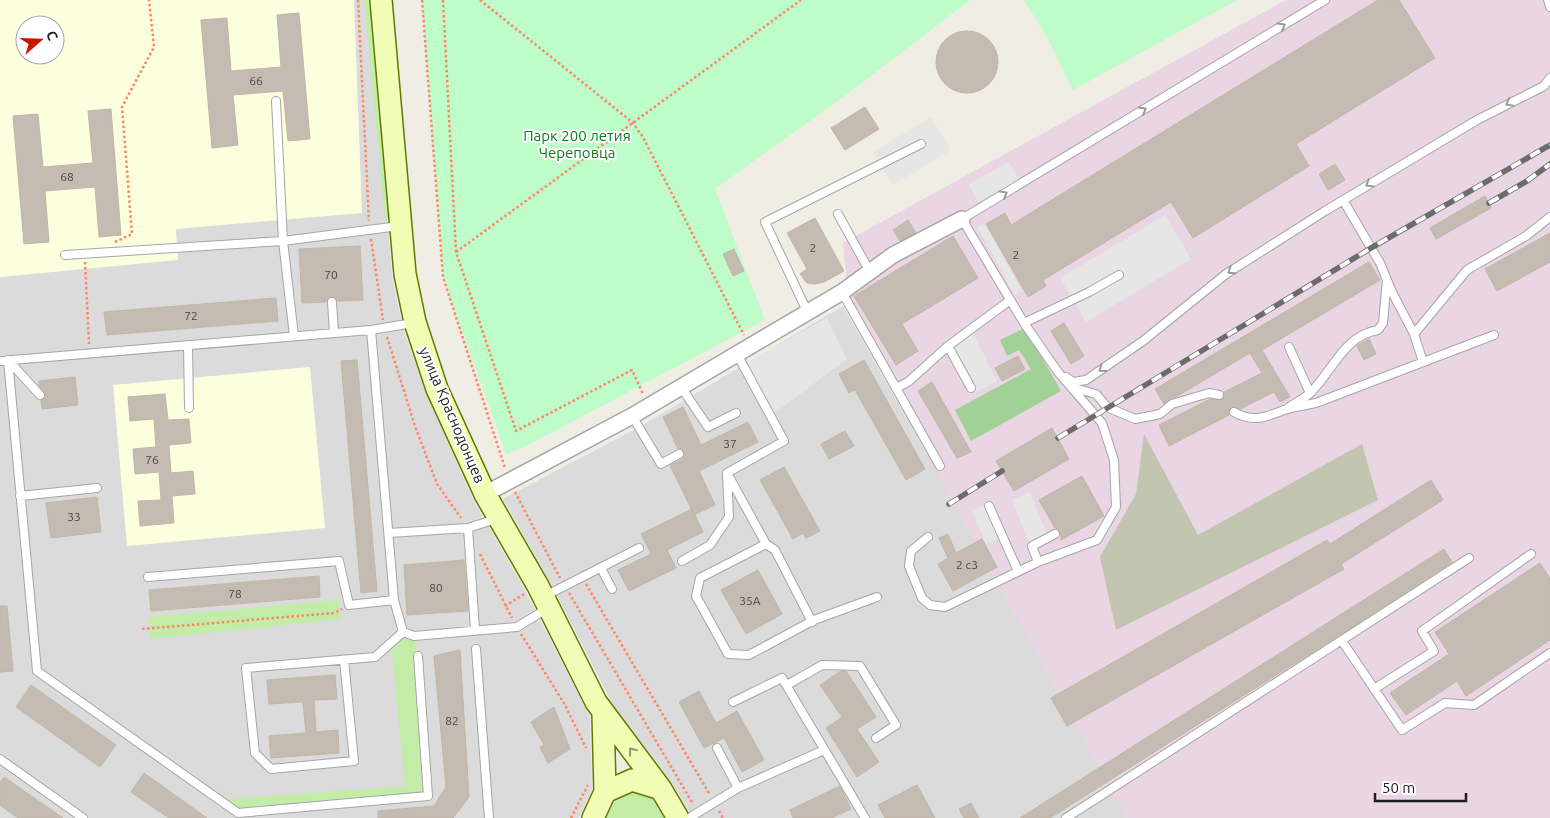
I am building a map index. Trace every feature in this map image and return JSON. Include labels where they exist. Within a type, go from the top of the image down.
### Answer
[{"type":"main road","name":"улица Краснодонцев","points":[[381,0],[405,274],[415,322],[437,389],[485,494],[546,602],[603,714],[661,789],[688,815]]},
{"type":"main road","name":"улица Краснодонцев","points":[[603,714],[605,792]]},
{"type":"main road","points":[[593,818],[605,792],[632,780],[661,789]]},
{"type":"street","points":[[485,494],[508,480],[632,416],[842,292],[893,255],[962,219]]},
{"type":"lane","points":[[928,537],[911,551],[909,566],[922,598],[930,605],[945,607],[1038,562],[1097,540],[1116,507],[1114,460],[1102,423],[1058,372],[1024,323],[1009,301],[962,219],[1325,0]]},
{"type":"lane","points":[[1548,0],[1550,7]]},
{"type":"lane","points":[[1058,372],[1073,382],[1086,380],[1143,341],[1226,274],[1342,200],[1477,120],[1544,86],[1550,78]]},
{"type":"lane","points":[[276,101],[283,241],[294,336]]},
{"type":"lane","points":[[807,311],[765,222],[921,144]]},
{"type":"lane","points":[[1342,200],[1380,263],[1414,334],[1424,362]]},
{"type":"lane","points":[[838,214],[870,272]]},
{"type":"lane","points":[[1414,334],[1467,270],[1526,236],[1550,217]]},
{"type":"lane","points":[[65,255],[84,256],[283,241],[401,225]]},
{"type":"lane","points":[[1024,323],[1089,292],[1119,275]]},
{"type":"lane","points":[[1285,410],[1310,393],[1337,358],[1358,337],[1365,332],[1378,330],[1383,323],[1387,280]]},
{"type":"lane","points":[[842,292],[940,466]]},
{"type":"lane","points":[[896,388],[908,382],[948,346],[1009,301]]},
{"type":"lane","points":[[332,302],[334,333]]},
{"type":"lane","points":[[4,361],[371,330],[415,322]]},
{"type":"lane","points":[[371,330],[394,600],[403,632]]},
{"type":"lane","points":[[1234,412],[1258,419],[1316,403],[1494,335]]},
{"type":"lane","points":[[188,345],[189,408]]},
{"type":"lane","points":[[948,346],[971,388]]},
{"type":"lane","points":[[1289,348],[1310,393]]},
{"type":"lane","points":[[727,473],[784,441],[744,351]]},
{"type":"lane","points":[[4,361],[40,395]]},
{"type":"lane","points":[[4,361],[20,496],[37,671],[238,815],[428,796],[418,656]]},
{"type":"lane","points":[[681,387],[708,427],[736,412]]},
{"type":"lane","points":[[1072,387],[1096,394],[1107,407],[1135,419],[1160,414],[1172,404],[1209,393],[1219,395]]},
{"type":"lane","points":[[632,416],[661,464],[679,454]]},
{"type":"lane","points":[[727,473],[766,544],[775,550],[812,622]]},
{"type":"lane","points":[[682,561],[710,545],[729,517],[727,473]]},
{"type":"lane","points":[[20,496],[97,488]]},
{"type":"lane","points":[[990,506],[1018,571]]},
{"type":"lane","points":[[389,534],[468,528],[498,519]]},
{"type":"lane","points":[[468,528],[475,630]]},
{"type":"lane","points":[[1038,562],[1032,546],[1055,534]]},
{"type":"lane","points":[[766,544],[700,578],[696,596],[728,654],[750,655],[812,622],[877,597]]},
{"type":"lane","points":[[403,632],[414,636],[517,627],[564,586],[639,548]]},
{"type":"lane","points":[[1374,690],[1434,651],[1422,631],[1531,554]]},
{"type":"lane","points":[[1066,818],[1469,558]]},
{"type":"lane","points":[[148,577],[339,561],[349,605],[394,600]]},
{"type":"lane","points":[[601,568],[612,589]]},
{"type":"lane","points":[[344,660],[354,762],[271,768],[255,753],[246,668],[375,657],[403,632]]},
{"type":"lane","points":[[1342,641],[1402,730],[1445,703],[1474,704],[1550,653]]},
{"type":"lane","points":[[476,649],[489,818]]},
{"type":"lane","points":[[787,685],[822,665],[860,666],[896,725],[876,738]]},
{"type":"lane","points":[[733,702],[782,678],[865,818]]},
{"type":"lane","points":[[718,748],[738,788]]},
{"type":"lane","points":[[688,818],[688,815],[738,788],[824,750]]},
{"type":"lane","points":[[0,759],[83,818]]},
{"type":"path","points":[[108,245],[132,234],[122,107],[154,47],[149,0]]},
{"type":"path","points":[[422,0],[443,278],[508,480],[688,815]]},
{"type":"path","points":[[443,0],[456,252],[516,431],[632,370],[650,405]]},
{"type":"path","points":[[480,0],[632,122],[643,137],[744,351]]},
{"type":"path","points":[[456,252],[800,0]]},
{"type":"path","points":[[84,256],[90,353]]},
{"type":"path","points":[[582,577],[723,818]]},
{"type":"path","points":[[142,629],[334,614],[349,605]]},
{"type":"shaded area","points":[[0,0],[368,0],[392,275],[402,325],[426,394],[473,499],[526,592],[590,717],[592,789],[579,818],[0,818]]},
{"type":"shaded area","points":[[0,0],[354,0],[362,213],[176,229],[178,260],[0,277]]},
{"type":"shaded area","points":[[1286,0],[1550,0],[1550,818],[1127,818],[850,315],[843,243]]},
{"type":"shaded area","points":[[931,117],[951,150],[893,185],[873,152]]},
{"type":"shaded area","points":[[1009,162],[1019,180],[978,202],[969,184]]},
{"type":"shaded area","points":[[1165,215],[1191,259],[1086,322],[1060,278]]},
{"type":"shaded area","points":[[985,223],[1022,291],[1015,295],[977,227]]},
{"type":"shaded area","points":[[843,306],[1133,818],[693,818],[671,781],[614,707],[549,580],[503,499],[639,427]]},
{"type":"shaded area","points":[[827,318],[847,359],[772,415],[744,364]]},
{"type":"shaded area","points":[[972,331],[997,381],[970,395],[944,346]]},
{"type":"shaded area","points":[[310,367],[325,528],[127,546],[113,385]]},
{"type":"shaded area","points":[[1144,434],[1198,535],[1362,444],[1378,500],[1116,630],[1100,557],[1136,494]]},
{"type":"shaded area","points":[[1030,492],[1049,539],[1030,546],[1012,500]]},
{"type":"shaded area","points":[[986,505],[999,538],[986,544],[972,510]]},
{"type":"green space","points":[[364,0],[374,0],[394,217],[385,219]]},
{"type":"green space","name":"Парк 200 летия Череповца","points":[[422,0],[970,0],[850,92],[715,189],[765,320],[524,447],[506,454],[443,277]]},
{"type":"green space","points":[[1024,0],[1237,0],[1073,90],[1048,39]]},
{"type":"green space","points":[[1025,328],[1061,391],[971,441],[955,410],[1031,369],[1019,350],[1007,356],[1000,340]]},
{"type":"green space","points":[[339,600],[341,619],[151,639],[149,617]]},
{"type":"green space","points":[[403,632],[414,636],[418,656],[428,796],[238,813],[230,799],[405,786],[391,643]]},
{"type":"green space","points":[[650,788],[673,818],[604,818],[624,789]]},
{"type":"building","points":[[1378,0],[1399,0],[1435,58],[1296,144],[1309,166],[1193,238],[1171,202],[1043,280],[1046,286],[1028,297],[986,224],[1005,213],[1011,225]]},
{"type":"building","points":[[299,13],[310,139],[288,141],[283,91],[233,95],[238,145],[212,148],[201,20],[227,18],[231,71],[281,67],[277,15]]},
{"type":"building","points":[[967,31],[984,36],[989,40],[993,45],[998,62],[993,79],[989,84],[984,88],[967,93],[950,88],[945,84],[941,79],[936,62],[941,45],[945,40],[950,36]]},
{"type":"building","points":[[865,107],[879,129],[845,150],[831,128]]},
{"type":"building","points":[[111,109],[121,235],[99,237],[95,187],[45,191],[49,242],[24,244],[13,116],[38,114],[43,167],[93,163],[88,111]]},
{"type":"building","points":[[1335,164],[1345,180],[1328,190],[1319,174]]},
{"type":"building","points":[[1485,196],[1491,208],[1436,239],[1430,228]]},
{"type":"building","points":[[815,218],[844,271],[824,282],[814,284],[807,283],[800,274],[807,269],[787,233]]},
{"type":"building","points":[[908,220],[916,233],[900,241],[893,230]]},
{"type":"building","points":[[1550,233],[1550,262],[1497,291],[1485,269]]},
{"type":"building","points":[[953,236],[978,278],[902,324],[918,351],[896,365],[854,296]]},
{"type":"building","points":[[360,246],[363,300],[338,301],[332,296],[326,302],[302,303],[299,249]]},
{"type":"building","points":[[734,249],[744,271],[733,276],[723,254]]},
{"type":"building","points":[[1369,262],[1380,280],[1262,350],[1290,397],[1280,402],[1274,392],[1240,409],[1231,407],[1229,415],[1169,446],[1159,425],[1210,399],[1221,400],[1224,397],[1224,392],[1262,373],[1250,353],[1164,404],[1155,389]]},
{"type":"building","points":[[276,298],[278,321],[107,335],[104,312]]},
{"type":"building","points":[[1064,323],[1084,356],[1071,364],[1051,331]]},
{"type":"building","points":[[1369,339],[1376,354],[1364,360],[1357,346]]},
{"type":"building","points":[[1018,356],[1025,369],[1002,381],[995,368]]},
{"type":"building","points":[[357,360],[377,591],[361,593],[341,361]]},
{"type":"building","points":[[864,360],[925,469],[906,480],[855,390],[849,393],[839,374]]},
{"type":"building","points":[[75,377],[78,405],[42,409],[41,400],[46,394],[39,386],[39,381]]},
{"type":"building","points":[[932,382],[971,452],[957,458],[918,391]]},
{"type":"building","points":[[165,394],[168,420],[189,419],[191,443],[169,445],[171,473],[193,471],[195,494],[172,496],[174,523],[140,526],[138,501],[161,500],[159,472],[135,474],[133,449],[156,447],[154,419],[130,421],[128,397]]},
{"type":"building","points":[[683,407],[701,445],[748,422],[758,442],[699,471],[715,505],[694,515],[670,465],[683,459],[684,452],[678,449],[663,417]]},
{"type":"building","points":[[1052,428],[1069,459],[1014,491],[996,461]]},
{"type":"building","points":[[845,431],[854,446],[829,459],[821,444]]},
{"type":"building","points":[[784,467],[820,531],[806,538],[803,533],[793,539],[760,480]]},
{"type":"building","points":[[1082,476],[1104,516],[1061,540],[1060,531],[1055,528],[1039,500]]},
{"type":"building","points":[[1431,480],[1443,500],[1341,564],[1344,569],[1067,726],[1051,698],[1327,540],[1330,544]]},
{"type":"building","points":[[97,497],[101,532],[51,538],[46,503]]},
{"type":"building","points":[[692,509],[703,532],[667,550],[676,568],[629,591],[618,570],[651,554],[641,534]]},
{"type":"building","points":[[948,534],[956,553],[982,539],[997,567],[953,591],[938,564],[948,558],[939,538]]},
{"type":"building","points":[[1444,549],[1452,562],[1341,634],[1050,818],[1020,818]]},
{"type":"building","points":[[464,560],[468,611],[407,615],[404,565]]},
{"type":"building","points":[[1540,563],[1550,578],[1550,640],[1466,696],[1457,681],[1406,715],[1390,693],[1449,654],[1435,632]]},
{"type":"building","points":[[758,570],[782,614],[746,634],[721,590]]},
{"type":"building","points":[[319,576],[320,597],[151,611],[149,590]]},
{"type":"building","points":[[0,606],[7,606],[13,671],[0,672]]},
{"type":"building","points":[[460,650],[469,797],[453,818],[378,818],[378,811],[434,806],[446,787],[434,656]]},
{"type":"building","points":[[841,671],[846,671],[876,717],[857,729],[879,762],[857,777],[826,728],[842,717],[820,685]]},
{"type":"building","points":[[335,675],[337,699],[314,700],[316,732],[338,730],[339,753],[271,758],[269,736],[306,733],[303,702],[269,704],[267,680]]},
{"type":"building","points":[[31,685],[116,745],[100,767],[16,707]]},
{"type":"building","points":[[699,691],[716,723],[737,711],[764,760],[742,772],[724,738],[704,748],[679,702]]},
{"type":"building","points":[[554,707],[570,749],[548,763],[540,747],[544,745],[531,722]]},
{"type":"building","points":[[144,773],[207,818],[169,818],[131,792]]},
{"type":"building","points":[[4,777],[63,818],[18,818],[0,805],[0,783]]},
{"type":"building","points":[[917,785],[935,818],[885,818],[878,805]]},
{"type":"building","points":[[840,786],[851,809],[832,818],[793,818],[790,810]]},
{"type":"building","points":[[971,803],[979,818],[964,818],[959,809]]},
{"type":"railway","points":[[1058,438],[1371,248],[1550,145]]},
{"type":"railway","points":[[1489,203],[1527,181],[1550,164]]},
{"type":"railway","points":[[949,504],[1002,471]]}]
